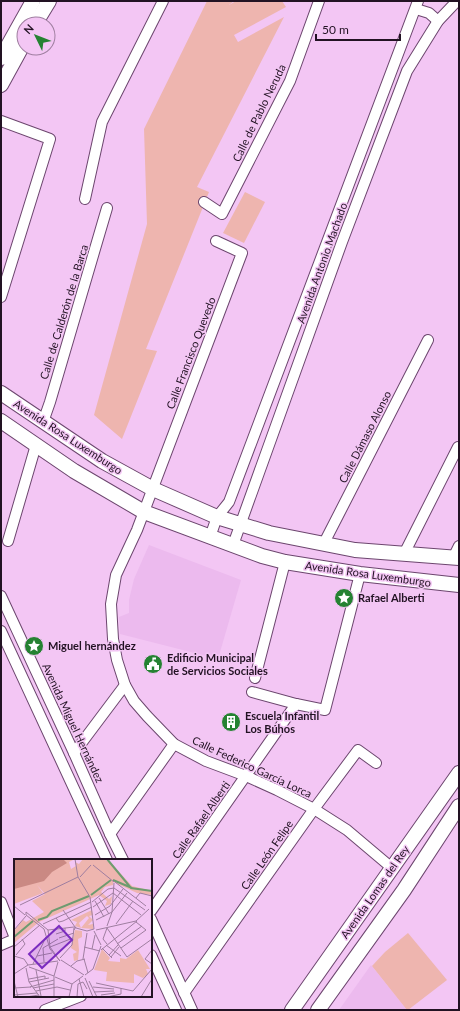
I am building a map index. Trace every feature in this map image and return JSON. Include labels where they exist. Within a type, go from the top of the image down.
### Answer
[{"type":"main road","points":[[1,58],[33,1]]},
{"type":"main road","points":[[40,16],[49,1]]},
{"type":"main road","points":[[1,85],[17,56]]},
{"type":"main road","name":"Avenida Rosa Luxemburgo","points":[[1,393],[102,461],[153,489],[217,517],[269,533],[354,550],[404,554],[457,554]]},
{"type":"main road","name":"Avenida Rosa Luxemburgo","points":[[1,421],[74,471],[144,512],[233,546],[285,562],[360,574],[459,585]]},
{"type":"main road","name":"Avenida Lomas del Rey","points":[[292,1010],[459,773]]},
{"type":"main road","name":"Avenida Lomas del Rey","points":[[318,1010],[404,890],[459,806]]},
{"type":"street","points":[[85,199],[102,122],[164,1]]},
{"type":"street","name":"Calle de Pablo Neruda","points":[[204,202],[222,214],[290,81],[319,1]]},
{"type":"street","name":"Avenida Antonio Machado","points":[[233,546],[342,242],[407,71],[438,21],[457,1]]},
{"type":"street","points":[[417,5],[438,21]]},
{"type":"street","name":"Avenida Antonio Machado","points":[[210,537],[217,517],[229,502],[417,5]]},
{"type":"street","points":[[1,121],[50,139],[1,297]]},
{"type":"street","name":"Calle de Calderón de la Barca","points":[[43,422],[108,208]]},
{"type":"street","name":"Calle Francisco Quevedo","points":[[153,489],[242,253],[216,241]]},
{"type":"street","name":"Calle Dámaso Alonso","points":[[323,545],[428,340]]},
{"type":"street","points":[[8,541],[36,445]]},
{"type":"street","points":[[404,554],[458,447]]},
{"type":"street","points":[[235,486],[253,489]]},
{"type":"street","name":"Calle Federico García Lorca","points":[[153,489],[138,530],[116,575],[110,604],[113,639],[117,660],[125,684],[134,701],[174,744],[206,761],[246,776],[314,809],[347,830],[392,868]]},
{"type":"street","points":[[255,678],[285,562]]},
{"type":"street","points":[[252,692],[325,710],[360,574]]},
{"type":"street","name":"Avenida Miguel Hernández","points":[[1,596],[122,859]]},
{"type":"street","points":[[1,631],[6,651],[107,859]]},
{"type":"street","points":[[6,651],[24,645]]},
{"type":"street","points":[[74,753],[125,684]]},
{"type":"street","name":"Calle Rafael Alberti","points":[[152,910],[296,704]]},
{"type":"street","points":[[110,834],[174,744]]},
{"type":"street","name":"Calle León Felipe","points":[[184,993],[314,809],[358,750],[376,763]]},
{"type":"street","points":[[1,902],[14,935]]},
{"type":"street","points":[[152,921],[192,1010]]},
{"type":"street","points":[[1,945],[14,938]]},
{"type":"street","points":[[154,968],[176,1010]]},
{"type":"street","points":[[45,1010],[78,997]]},
{"type":"shaded area","points":[[207,1],[234,1],[229,5],[236,1],[282,1],[286,7],[234,35],[238,42],[284,17],[197,187],[209,192],[146,349],[157,351],[122,439],[94,415],[147,224],[144,129]]},
{"type":"shaded area","points":[[245,192],[265,202],[244,243],[223,233]]},
{"type":"shaded area","points":[[149,545],[241,580],[218,659],[120,634],[119,617],[129,613],[129,600],[134,579]]},
{"type":"shaded area","points":[[408,933],[447,980],[407,1010],[372,966],[385,952]]},
{"type":"shaded area","points":[[371,965],[407,1010],[339,1010]]},
{"type":"place","name":"Rafael Alberti","points":[[344,598]]},
{"type":"place","name":"Miguel hernández","points":[[34,646]]},
{"type":"place","name":"Edificio Municipal de Servicios Sociales","points":[[153,664]]},
{"type":"place","name":"Escuela Infantil Los Búhos","points":[[231,722]]}]
